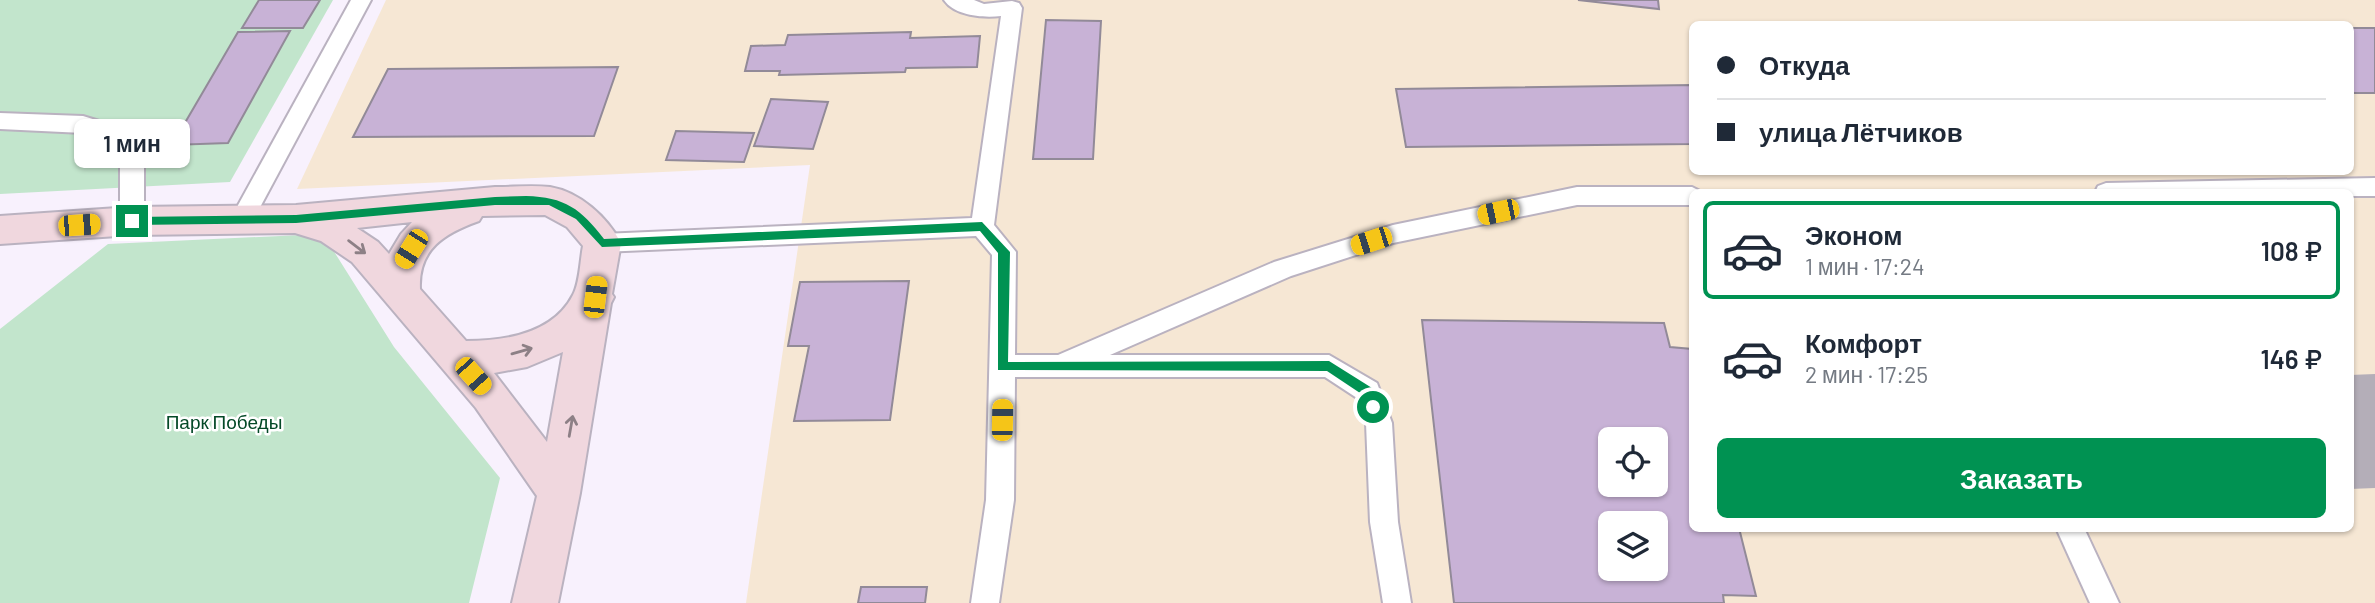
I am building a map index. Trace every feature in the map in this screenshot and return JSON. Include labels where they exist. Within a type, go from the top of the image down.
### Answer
[{"type":"main road","points":[[0,230],[132,221],[296,219],[502,201],[550,201],[580,216],[602,243],[595,297],[559,493],[535,603]]},
{"type":"main road","points":[[401,296],[402,264],[421,234],[451,216],[502,201]]},
{"type":"main road","points":[[296,219],[334,231],[365,252],[491,396],[559,493]]},
{"type":"main road","points":[[455,357],[495,358],[532,349],[564,330],[595,297]]},
{"type":"lane","points":[[243,218],[361,0]]},
{"type":"lane","points":[[954,0],[982,11],[1012,8],[982,227],[1004,252],[1000,500],[985,603]]},
{"type":"lane","points":[[0,121],[50,121],[112,130],[130,139],[133,156],[132,221]]},
{"type":"lane","points":[[2267,189],[2375,187]]},
{"type":"lane","points":[[1059,366],[1283,269],[1393,234],[1577,196],[1689,196]]},
{"type":"lane","points":[[602,243],[982,227]]},
{"type":"lane","points":[[1002,366],[1329,366],[1368,391],[1379,423],[1384,522],[1397,603]]},
{"type":"lane","points":[[2072,532],[2105,603]]},
{"type":"shaded area","points":[[386,0],[2375,0],[2375,603],[746,603],[810,165],[297,189]]},
{"type":"green space","points":[[0,0],[333,0],[230,182],[0,194]]},
{"type":"green space","name":"Парк Победы","points":[[323,234],[394,347],[500,478],[469,603],[0,603],[0,329],[108,244]]},
{"type":"building","points":[[259,0],[320,0],[303,28],[242,28]]},
{"type":"building","points":[[1578,0],[1658,0],[1659,9]]},
{"type":"building","points":[[1046,20],[1101,21],[1093,159],[1033,159]]},
{"type":"building","points":[[2354,28],[2375,28],[2375,93],[2354,93]]},
{"type":"building","points":[[290,31],[228,143],[172,145],[238,32]]},
{"type":"building","points":[[911,32],[910,38],[980,36],[977,67],[779,75],[780,71],[745,71],[751,46],[785,45],[788,35]]},
{"type":"building","points":[[618,67],[594,136],[353,137],[388,69]]},
{"type":"building","points":[[1689,85],[1689,144],[1406,147],[1396,89]]},
{"type":"building","points":[[771,99],[828,102],[813,149],[754,146]]},
{"type":"building","points":[[676,131],[754,133],[744,162],[666,160]]},
{"type":"building","points":[[909,281],[890,420],[794,421],[809,346],[788,346],[800,282]]},
{"type":"building","points":[[1422,320],[1664,323],[1670,347],[1689,349],[1689,532],[1740,532],[1756,596],[1723,595],[1724,603],[1454,603]]},
{"type":"building","points":[[861,587],[927,587],[925,603],[858,603]]},
{"type":"taxiway","points":[[2354,432],[2375,431]]},
{"type":"route","points":[[132,221],[296,219],[495,201],[550,201],[580,216],[602,243],[982,227],[1004,252],[1002,366],[1329,366],[1368,391],[1373,407]]}]
